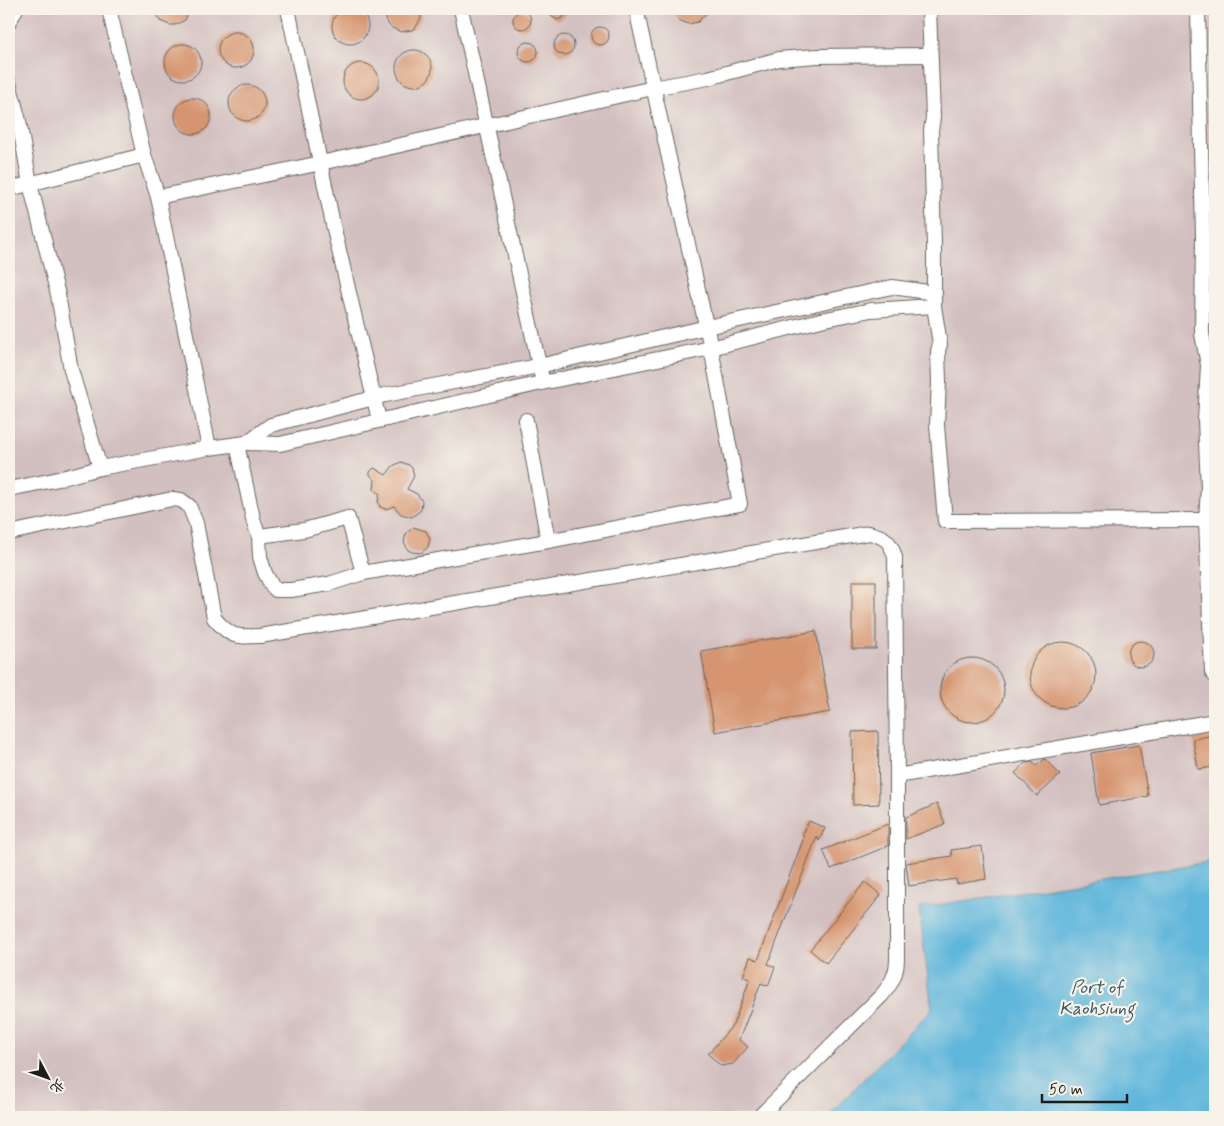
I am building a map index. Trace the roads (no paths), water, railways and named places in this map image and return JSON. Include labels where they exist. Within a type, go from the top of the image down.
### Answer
[{"type":"lane","points":[[9,22],[16,9]]},
{"type":"lane","points":[[109,9],[144,155],[158,197],[209,448]]},
{"type":"lane","points":[[288,9],[334,229],[379,420]]},
{"type":"lane","points":[[462,9],[543,383]]},
{"type":"lane","points":[[241,444],[254,523],[259,536],[260,557],[265,573],[276,590],[291,590],[329,584],[363,573],[548,541],[740,504],[707,327],[636,9]]},
{"type":"lane","points":[[929,9],[933,118],[931,130],[934,299],[940,344],[938,351],[937,425],[945,521],[1206,520]]},
{"type":"lane","points":[[1198,9],[1203,237],[1202,334],[1212,365],[1204,420],[1208,488],[1206,520],[1212,672],[1215,676]]},
{"type":"lane","points":[[158,197],[320,163],[653,88],[708,78],[779,59],[817,56],[930,56]]},
{"type":"lane","points":[[9,83],[19,120],[30,184],[58,295],[71,370],[100,468]]},
{"type":"lane","points":[[9,189],[144,155]]},
{"type":"lane","points":[[241,444],[271,425],[373,398],[539,366],[892,287],[934,299]]},
{"type":"lane","points":[[9,489],[100,468],[209,448],[241,444],[280,444],[543,383],[711,348],[821,320],[934,299]]},
{"type":"lane","points":[[457,381],[460,402]]},
{"type":"lane","points":[[526,420],[548,541]]},
{"type":"lane","points":[[9,533],[172,499],[181,500],[188,506],[196,523],[214,618],[224,630],[239,637],[260,636],[869,533],[881,536],[890,544],[895,557],[897,959],[894,977],[882,995],[760,1117]]},
{"type":"lane","points":[[259,536],[304,530],[348,518],[363,573]]},
{"type":"lane","points":[[897,776],[1215,721]]},
{"type":"water","name":"Port of Kaohsiung","points":[[1215,861],[1215,1117],[827,1117],[932,1009],[919,908]]}]
